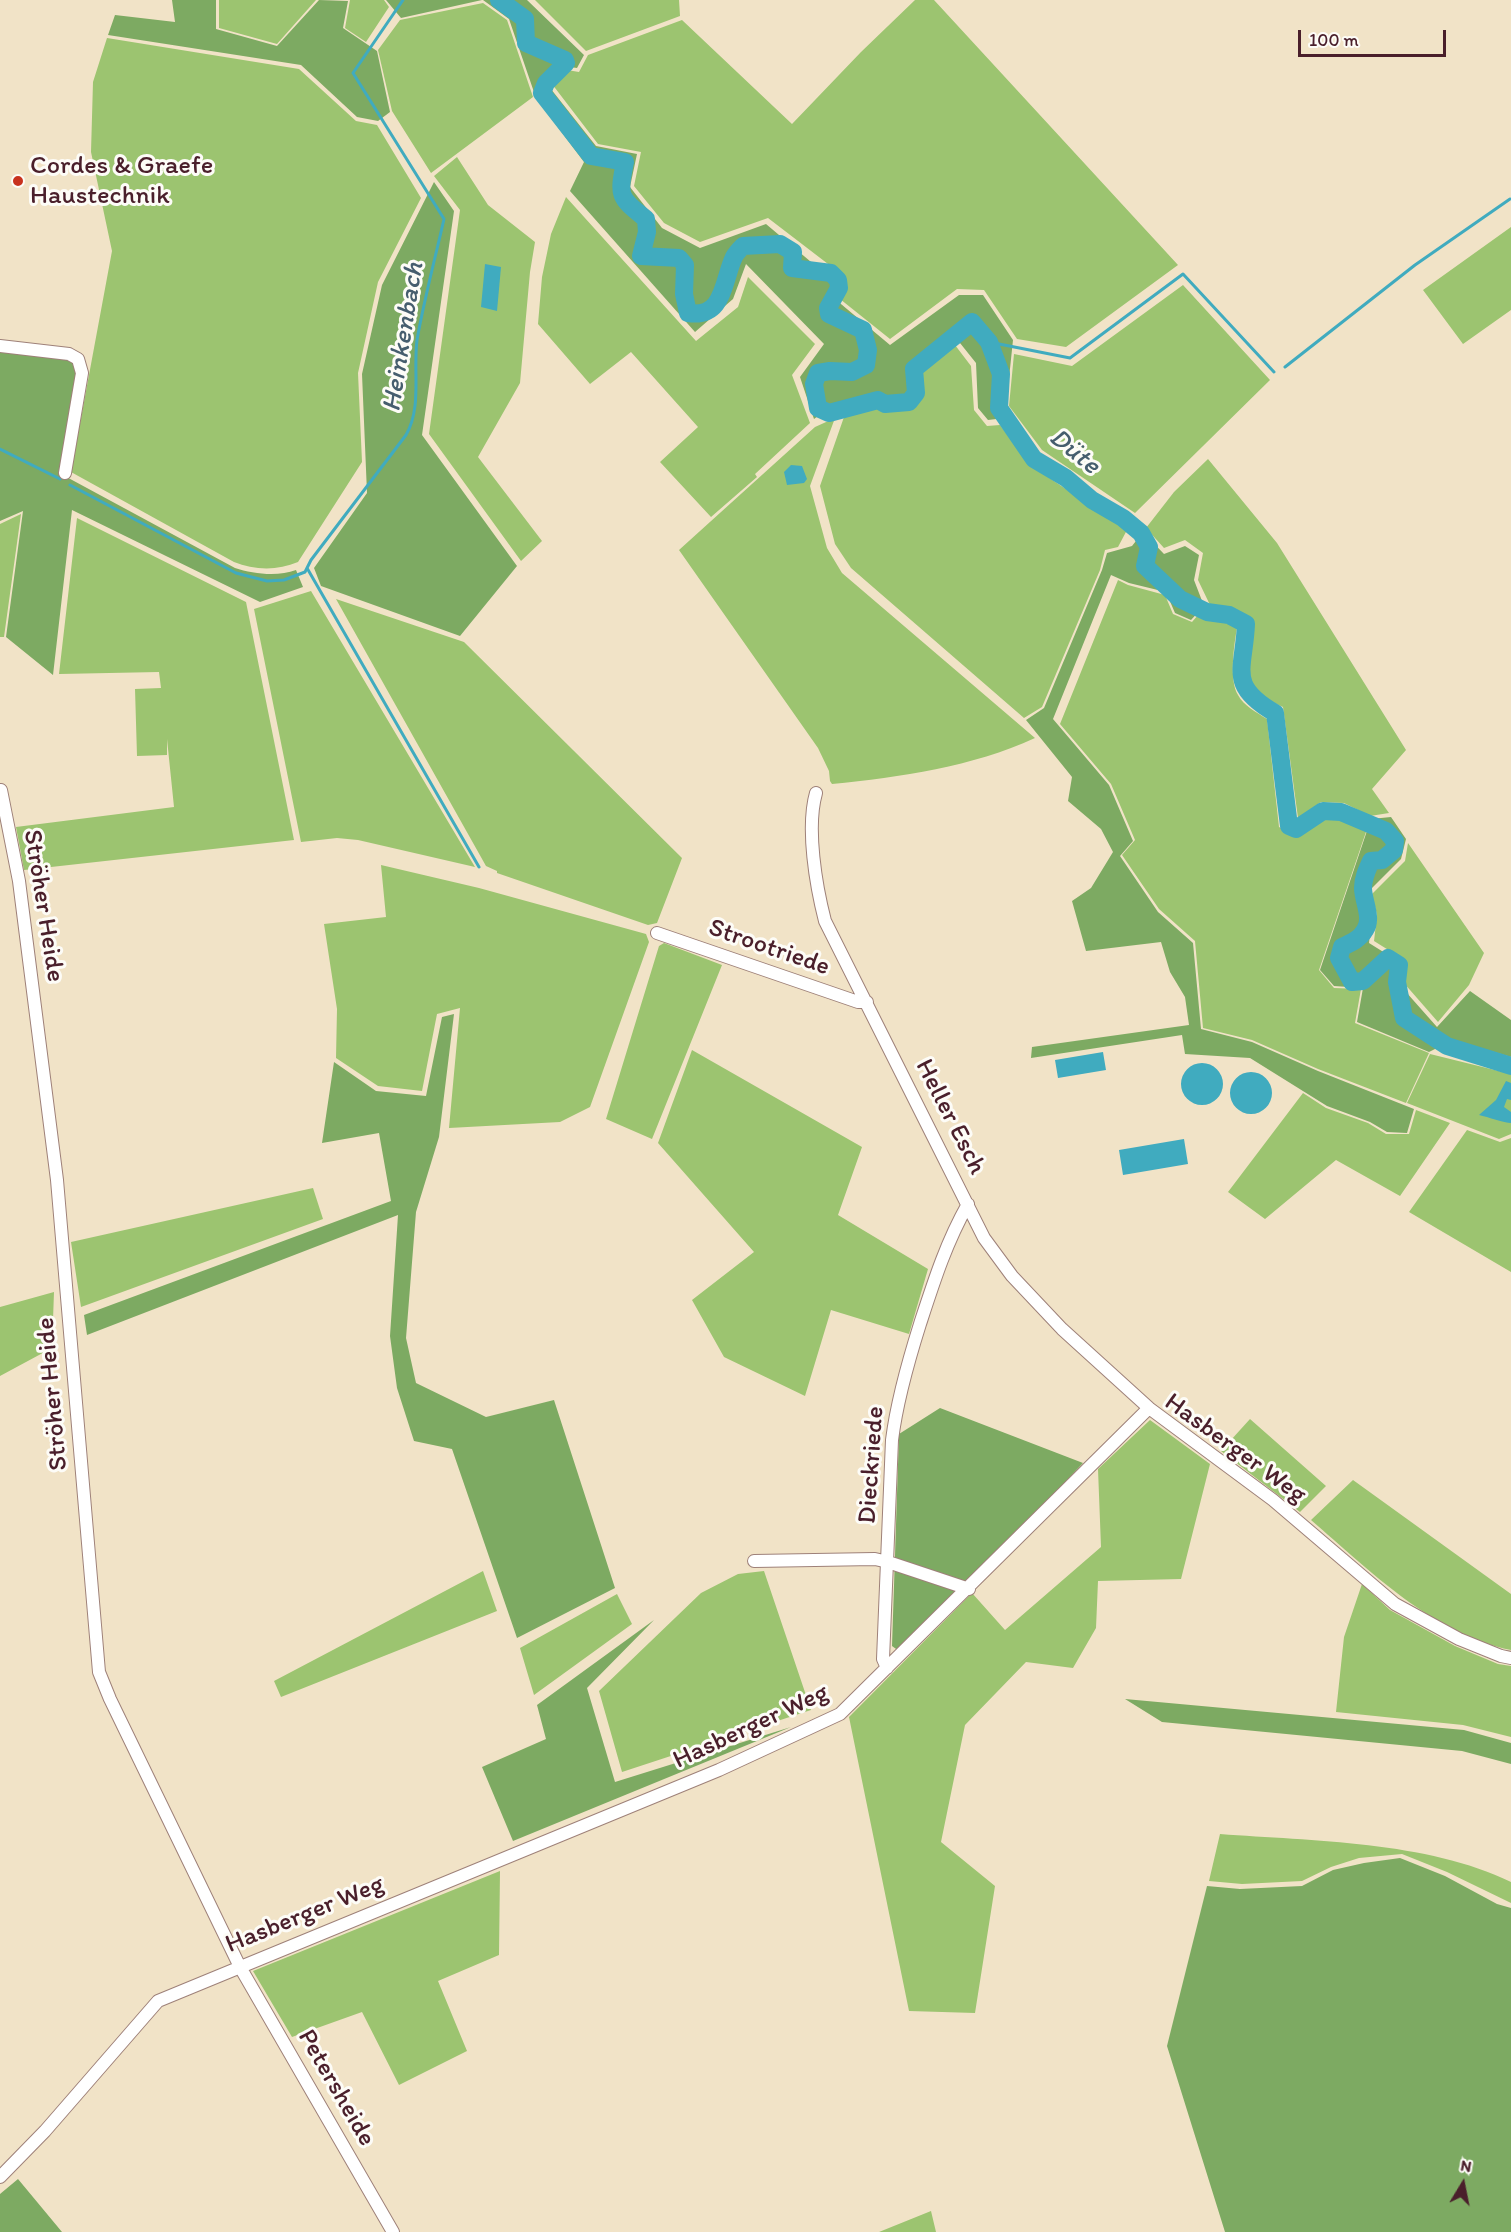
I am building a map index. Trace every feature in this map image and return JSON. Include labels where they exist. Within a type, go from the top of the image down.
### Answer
[{"type":"street","points":[[0,346],[69,354],[78,359],[82,373],[65,473]]},
{"type":"street","name":"Ströher Heide","points":[[1,790],[19,881],[57,1180],[99,1672],[240,1967]]},
{"type":"street","name":"Heller Esch","points":[[816,794],[812,814],[817,889],[825,921],[984,1238],[1012,1276],[1062,1329],[1149,1408]]},
{"type":"street","name":"Strootriede","points":[[657,933],[858,1002],[867,1002]]},
{"type":"street","name":"Dieckriede","points":[[887,1668],[883,1659],[892,1440],[896,1409],[933,1283],[952,1232],[968,1204]]},
{"type":"street","name":"Hasberger Weg","points":[[0,2177],[45,2131],[158,2001],[719,1770],[840,1714],[1149,1408],[1273,1500],[1395,1604],[1459,1639],[1511,1658]]},
{"type":"street","points":[[754,1561],[875,1559],[969,1588]]},
{"type":"street","name":"Petersheide","points":[[240,1967],[393,2232]]},
{"type":"green space","points":[[172,0],[216,0],[216,29],[277,46],[319,0],[348,1],[343,28],[377,51],[390,112],[378,121],[357,117],[301,65],[108,35],[115,15],[175,22]]},
{"type":"green space","points":[[219,0],[316,0],[277,44],[219,28]]},
{"type":"green space","points":[[350,0],[384,0],[389,7],[366,42],[345,28]]},
{"type":"green space","points":[[386,0],[482,0],[401,18]]},
{"type":"green space","points":[[483,0],[527,0],[584,55],[577,68],[556,65],[543,79],[596,146],[637,154],[630,187],[662,228],[700,248],[766,224],[830,278],[834,285],[829,294],[890,345],[959,295],[983,295],[1013,340],[1006,407],[1013,417],[988,420],[978,408],[976,363],[952,333],[909,366],[912,390],[906,397],[888,398],[879,392],[830,407],[814,419],[800,377],[824,344],[746,264],[733,299],[695,332],[570,191],[584,162],[536,98],[509,19]]},
{"type":"green space","points":[[535,0],[679,0],[680,16],[586,51]]},
{"type":"green space","points":[[915,0],[934,0],[1178,265],[1066,347],[1017,339],[984,290],[957,289],[890,339],[840,299],[845,288],[845,277],[768,218],[700,242],[664,223],[634,186],[641,152],[598,144],[552,84],[567,70],[579,72],[588,55],[682,20],[792,124]]},
{"type":"green space","points":[[483,3],[507,20],[533,97],[431,173],[392,111],[378,50],[400,20]]},
{"type":"green space","points":[[107,38],[299,69],[356,121],[377,125],[421,198],[378,282],[358,373],[362,462],[298,562],[290,565],[266,568],[249,567],[234,562],[71,472],[112,251],[91,152],[93,82]]},
{"type":"green space","points":[[457,157],[488,205],[535,242],[520,383],[478,457],[542,541],[521,561],[429,434],[460,210],[434,176]]},
{"type":"green space","points":[[434,182],[454,211],[422,435],[517,566],[460,636],[321,586],[314,568],[367,493],[362,374],[382,285]]},
{"type":"green space","points":[[566,197],[696,341],[738,307],[748,277],[815,344],[792,375],[810,423],[755,474],[757,477],[711,517],[660,462],[698,427],[631,352],[590,384],[538,324],[542,277],[551,234]]},
{"type":"green space","points":[[1511,227],[1511,310],[1463,344],[1423,290]]},
{"type":"green space","points":[[1183,285],[1270,380],[1135,513],[1042,450],[1009,406],[1014,354],[1072,366]]},
{"type":"green space","points":[[955,345],[971,366],[974,410],[987,426],[1000,425],[1030,465],[1127,530],[1118,547],[1105,550],[1100,570],[1042,707],[1024,718],[851,568],[835,544],[820,486],[844,417],[877,406],[884,410],[912,408],[923,394],[920,372]]},
{"type":"green space","points":[[0,351],[69,357],[76,364],[77,374],[61,474],[235,568],[265,574],[296,570],[303,587],[260,602],[72,510],[53,675],[6,637],[23,511],[0,521]]},
{"type":"green space","points":[[835,418],[810,486],[827,548],[842,573],[1035,738],[986,756],[936,769],[832,784],[829,771],[818,748],[679,550],[815,427]]},
{"type":"green space","points":[[1208,459],[1277,543],[1406,750],[1372,789],[1389,813],[1370,816],[1344,803],[1321,802],[1298,818],[1283,707],[1263,696],[1251,680],[1249,661],[1254,621],[1231,608],[1210,605],[1198,580],[1203,553],[1185,540],[1164,548],[1146,528],[1174,492]]},
{"type":"green space","points":[[21,514],[4,637],[0,637],[0,524]]},
{"type":"green space","points":[[77,518],[246,602],[294,840],[24,870],[16,827],[174,807],[167,739],[167,755],[137,756],[135,689],[161,688],[159,672],[59,674]]},
{"type":"green space","points":[[1143,532],[1164,554],[1185,546],[1199,555],[1194,580],[1204,606],[1191,620],[1175,613],[1166,592],[1129,583],[1111,575],[1053,719],[1109,785],[1133,841],[1120,856],[1158,912],[1193,943],[1201,1029],[1252,1042],[1414,1109],[1407,1133],[1387,1132],[1370,1122],[1327,1106],[1250,1058],[1185,1054],[1182,1035],[1031,1058],[1032,1047],[1189,1025],[1185,997],[1170,972],[1161,942],[1086,951],[1072,901],[1091,888],[1113,852],[1101,829],[1068,801],[1072,777],[1026,720],[1044,708],[1107,553],[1132,546]]},
{"type":"green space","points":[[1118,580],[1165,595],[1173,614],[1192,622],[1198,615],[1227,619],[1237,628],[1233,662],[1235,689],[1244,702],[1267,719],[1279,827],[1298,837],[1324,820],[1337,818],[1367,829],[1319,970],[1334,988],[1361,989],[1355,1023],[1429,1053],[1406,1103],[1318,1069],[1252,1040],[1203,1028],[1195,941],[1159,909],[1122,855],[1135,840],[1111,784],[1060,724]]},
{"type":"green space","points":[[311,591],[475,867],[358,840],[337,838],[301,842],[254,609]]},
{"type":"green space","points":[[336,599],[464,642],[682,858],[657,923],[648,925],[497,873],[486,866]]},
{"type":"green space","points":[[1391,817],[1406,839],[1401,859],[1368,892],[1372,916],[1369,943],[1401,963],[1398,983],[1437,1027],[1470,991],[1511,1020],[1511,1057],[1453,1040],[1429,1052],[1357,1022],[1363,988],[1334,986],[1320,970],[1371,819]]},
{"type":"green space","points":[[1408,843],[1484,953],[1469,985],[1438,1022],[1403,982],[1406,961],[1374,941],[1377,915],[1372,894],[1405,861]]},
{"type":"green space","points":[[381,865],[479,888],[646,934],[649,942],[590,1107],[560,1122],[449,1128],[460,1008],[437,1014],[422,1091],[378,1086],[336,1058],[337,1009],[324,924],[386,917]]},
{"type":"green space","points":[[664,943],[722,965],[652,1139],[606,1119],[659,946]]},
{"type":"green space","points":[[454,1014],[439,1137],[416,1212],[406,1338],[416,1383],[486,1417],[554,1400],[615,1588],[517,1638],[452,1449],[414,1441],[397,1388],[390,1336],[398,1215],[87,1335],[84,1315],[391,1201],[379,1133],[322,1143],[334,1062],[376,1091],[426,1096],[442,1017]]},
{"type":"green space","points":[[692,1050],[862,1147],[838,1215],[928,1269],[909,1334],[831,1310],[805,1396],[724,1357],[692,1300],[754,1252],[658,1143]]},
{"type":"green space","points":[[1430,1054],[1511,1074],[1511,1134],[1499,1139],[1407,1103]]},
{"type":"green space","points":[[1303,1093],[1326,1108],[1368,1123],[1386,1134],[1409,1134],[1416,1110],[1450,1123],[1400,1196],[1336,1160],[1265,1219],[1228,1192]]},
{"type":"green space","points":[[1467,1130],[1500,1142],[1511,1138],[1511,1272],[1409,1212]]},
{"type":"green space","points":[[313,1188],[323,1219],[81,1307],[71,1242]]},
{"type":"green space","points":[[54,1292],[52,1348],[0,1376],[0,1307]]},
{"type":"green space","points":[[940,1408],[1083,1463],[903,1654],[892,1646],[899,1434]]},
{"type":"green space","points":[[1250,1419],[1326,1486],[1300,1512],[1221,1451]]},
{"type":"green space","points":[[1150,1420],[1210,1464],[1181,1579],[1098,1581],[1096,1628],[1073,1668],[1026,1662],[965,1725],[941,1842],[995,1886],[975,2013],[909,2011],[849,1717],[972,1593],[1005,1630],[1101,1547],[1098,1469]]},
{"type":"green space","points":[[1353,1480],[1511,1594],[1511,1650],[1483,1642],[1429,1615],[1379,1579],[1311,1520]]},
{"type":"green space","points":[[483,1571],[497,1611],[281,1697],[274,1681]]},
{"type":"green space","points":[[764,1571],[811,1710],[622,1772],[599,1691],[701,1593],[738,1574]]},
{"type":"green space","points":[[1362,1584],[1390,1610],[1455,1646],[1498,1664],[1511,1666],[1511,1737],[1463,1725],[1336,1712],[1344,1637]]},
{"type":"green space","points":[[617,1594],[632,1624],[534,1695],[520,1648]]},
{"type":"green space","points":[[654,1620],[587,1688],[615,1782],[791,1727],[513,1841],[482,1767],[546,1739],[537,1705]]},
{"type":"green space","points":[[1125,1699],[1464,1730],[1511,1743],[1511,1764],[1462,1751],[1162,1722]]},
{"type":"green space","points":[[1220,1834],[1368,1845],[1443,1858],[1478,1868],[1511,1882],[1511,1903],[1447,1872],[1402,1854],[1359,1858],[1331,1867],[1302,1881],[1242,1884],[1209,1881]]},
{"type":"green space","points":[[1400,1858],[1445,1876],[1497,1904],[1511,1908],[1511,2232],[1225,2232],[1167,2046],[1207,1886],[1240,1889],[1302,1886],[1333,1870]]},
{"type":"green space","points":[[500,1871],[499,1955],[438,1981],[467,2051],[399,2085],[362,2012],[292,2037],[253,1971]]},
{"type":"green space","points":[[18,2179],[62,2232],[0,2232],[0,2194]]},
{"type":"green space","points":[[931,2211],[936,2232],[879,2232]]},
{"type":"water","points":[[485,264],[501,267],[497,311],[481,307]]},
{"type":"water","points":[[791,465],[802,466],[807,479],[804,483],[787,485],[784,472]]},
{"type":"water","points":[[1103,1052],[1106,1070],[1058,1078],[1055,1060]]},
{"type":"water","points":[[1202,1063],[1217,1069],[1223,1084],[1217,1099],[1202,1105],[1187,1099],[1181,1084],[1187,1069]]},
{"type":"water","points":[[1251,1072],[1259,1073],[1266,1078],[1271,1085],[1271,1101],[1266,1108],[1259,1113],[1251,1114],[1243,1113],[1236,1108],[1231,1101],[1230,1093],[1231,1085],[1236,1078],[1243,1073]]},
{"type":"water","points":[[1506,1081],[1511,1083],[1511,1100],[1507,1099],[1504,1107],[1511,1112],[1511,1123],[1479,1115],[1496,1100]]},
{"type":"water","points":[[1184,1139],[1188,1164],[1123,1175],[1119,1150]]},
{"type":"waterway","name":"Heinkenbach","points":[[70,485],[236,573],[267,581],[284,580],[305,572],[311,560],[406,435],[414,413],[417,340],[444,219],[353,73],[403,0]]},
{"type":"waterway","name":"Düte","points":[[499,0],[525,19],[526,43],[565,60],[566,63],[546,83],[542,93],[591,156],[625,162],[621,190],[630,206],[646,219],[647,232],[641,256],[679,258],[685,265],[684,294],[688,313],[700,313],[716,304],[734,257],[743,246],[780,244],[793,252],[792,268],[831,273],[838,280],[839,288],[828,308],[829,314],[863,330],[868,350],[866,365],[852,372],[818,373],[814,384],[818,408],[829,413],[878,400],[885,404],[909,402],[916,393],[914,369],[972,322],[989,342],[1001,374],[999,408],[1034,459],[1066,478],[1092,500],[1123,518],[1141,533],[1149,547],[1145,566],[1180,599],[1207,612],[1229,615],[1246,624],[1242,665],[1244,685],[1250,694],[1275,713],[1289,826],[1296,829],[1323,811],[1341,812],[1386,831],[1395,841],[1394,850],[1382,860],[1371,861],[1366,874],[1363,893],[1368,920],[1365,930],[1358,938],[1342,947],[1339,958],[1352,982],[1363,981],[1388,958],[1399,965],[1397,982],[1404,1018],[1447,1046],[1511,1066]]},
{"type":"waterway","points":[[1285,367],[1415,265],[1510,199]]},
{"type":"waterway","points":[[989,342],[1070,358],[1183,274],[1274,372]]},
{"type":"waterway","name":"Heinkenbach","points":[[0,449],[60,479]]},
{"type":"waterway","points":[[307,568],[479,867]]},
{"type":"place","name":"Cordes & Graefe Haustechnik","points":[[18,181]]}]
